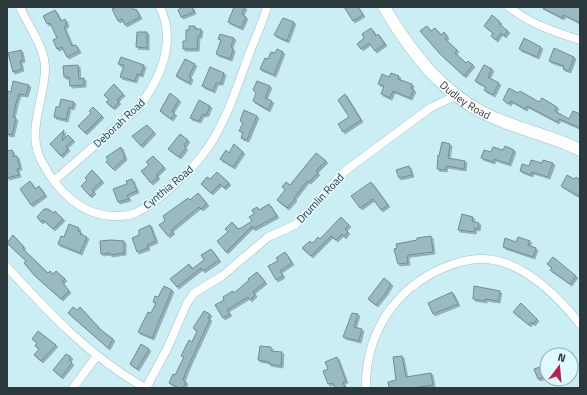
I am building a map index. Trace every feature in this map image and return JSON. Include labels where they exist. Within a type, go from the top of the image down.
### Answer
[{"type":"street","name":"Cynthia Road","points":[[20,7],[38,45],[45,67],[35,135],[36,147],[41,161],[66,195],[75,203],[86,210],[111,216],[135,214],[160,197],[194,165],[218,131],[266,7]]},
{"type":"street","name":"Deborah Road","points":[[55,180],[138,108],[149,94],[158,78],[167,50],[167,30],[164,15],[160,7]]},
{"type":"street","name":"Dudley Road","points":[[384,7],[416,56],[455,96],[478,111],[498,120],[565,142],[580,150]]},
{"type":"street","points":[[509,7],[530,21],[551,31],[580,40]]},
{"type":"street","name":"Drumlin Road","points":[[145,388],[168,346],[187,303],[194,293],[222,276],[268,237],[295,225],[345,171],[430,108],[455,96]]},
{"type":"street","points":[[366,388],[366,370],[369,353],[376,332],[385,317],[403,293],[433,272],[454,263],[474,258],[499,261],[517,269],[530,276],[554,296],[580,324]]},
{"type":"street","points":[[7,267],[63,326],[96,357],[145,388]]},
{"type":"street","points":[[73,388],[96,357]]},
{"type":"building","points":[[117,7],[132,7],[134,10],[136,9],[140,17],[125,25],[122,19],[118,21],[112,9]]},
{"type":"building","points":[[181,7],[192,7],[194,12],[181,17],[178,10]]},
{"type":"building","points":[[234,7],[245,7],[242,14],[246,17],[241,28],[228,22]]},
{"type":"building","points":[[344,7],[358,7],[363,15],[353,21]]},
{"type":"building","points":[[541,7],[580,7],[580,23],[564,15],[562,18]]},
{"type":"building","points":[[55,10],[61,21],[65,19],[67,25],[64,27],[72,46],[76,45],[79,51],[67,57],[62,47],[57,49],[53,40],[57,38],[50,23],[47,24],[43,16]]},
{"type":"building","points":[[492,15],[500,22],[499,24],[508,31],[504,36],[501,33],[496,40],[491,36],[493,33],[484,26]]},
{"type":"building","points":[[283,18],[294,22],[287,41],[274,35]]},
{"type":"building","points":[[189,26],[195,26],[195,29],[201,29],[200,36],[198,36],[197,49],[183,49],[183,41],[186,41],[186,30],[189,30]]},
{"type":"building","points":[[427,26],[431,31],[435,28],[441,35],[444,32],[447,37],[445,39],[457,50],[455,53],[466,63],[468,61],[473,65],[464,76],[440,54],[420,31]]},
{"type":"building","points":[[371,28],[376,36],[378,34],[385,44],[375,51],[369,43],[361,49],[357,44],[364,38],[362,34]]},
{"type":"building","points":[[137,32],[147,32],[147,48],[136,47]]},
{"type":"building","points":[[220,34],[234,38],[231,46],[233,50],[230,59],[216,54],[221,40],[218,39]]},
{"type":"building","points":[[524,38],[541,47],[537,57],[519,49]]},
{"type":"building","points":[[554,48],[574,57],[569,71],[563,69],[564,66],[549,61]]},
{"type":"building","points":[[277,49],[283,52],[274,75],[260,69],[265,58],[268,59],[271,52],[275,53]]},
{"type":"building","points":[[21,50],[23,60],[20,61],[22,69],[13,72],[8,53]]},
{"type":"building","points":[[121,57],[144,65],[141,75],[137,74],[135,81],[120,77],[124,65],[118,64]]},
{"type":"building","points":[[185,59],[195,64],[189,76],[191,78],[189,83],[176,76]]},
{"type":"building","points":[[78,65],[79,79],[84,78],[84,85],[70,86],[69,77],[64,77],[63,66]]},
{"type":"building","points":[[484,65],[492,69],[488,77],[499,83],[493,95],[484,90],[486,87],[475,81]]},
{"type":"building","points":[[210,67],[224,73],[221,83],[216,83],[213,91],[202,86]]},
{"type":"building","points":[[391,73],[399,76],[398,79],[412,84],[411,88],[414,90],[410,98],[393,91],[390,98],[381,94],[384,86],[378,84],[382,74],[389,77]]},
{"type":"building","points":[[13,81],[29,85],[26,95],[19,94],[13,117],[16,118],[12,135],[7,134],[7,91],[11,92]]},
{"type":"building","points":[[257,81],[270,86],[265,98],[272,101],[268,110],[253,101],[256,93],[253,90]]},
{"type":"building","points":[[114,84],[123,94],[117,100],[119,102],[113,108],[106,102],[109,100],[104,95]]},
{"type":"building","points":[[509,88],[518,93],[520,91],[539,102],[542,98],[557,107],[555,111],[569,119],[573,111],[580,114],[580,128],[559,119],[557,122],[527,106],[525,109],[511,101],[509,104],[503,100]]},
{"type":"building","points":[[170,93],[179,100],[172,111],[175,114],[171,119],[160,111]]},
{"type":"building","points":[[345,94],[361,120],[343,132],[338,124],[349,117],[338,100]]},
{"type":"building","points":[[61,99],[74,102],[72,108],[69,107],[66,120],[54,117],[56,107],[59,107]]},
{"type":"building","points":[[199,100],[210,106],[207,114],[202,115],[199,121],[190,118]]},
{"type":"building","points":[[93,107],[102,116],[85,133],[78,126],[91,113],[89,111]]},
{"type":"building","points":[[244,110],[257,116],[247,140],[241,138],[243,132],[239,131],[243,123],[240,121]]},
{"type":"building","points":[[147,125],[154,132],[141,146],[132,136]]},
{"type":"building","points":[[64,130],[62,141],[68,135],[73,140],[66,146],[68,149],[61,156],[50,144]]},
{"type":"building","points":[[180,134],[188,140],[184,146],[186,148],[179,157],[168,149]]},
{"type":"building","points":[[442,142],[450,144],[448,158],[465,161],[464,169],[446,166],[445,170],[437,169],[438,155],[439,156]]},
{"type":"building","points":[[234,144],[243,152],[233,167],[220,159],[226,150],[229,153]]},
{"type":"building","points":[[505,146],[514,150],[509,164],[494,159],[493,162],[481,158],[484,150],[491,152],[493,147],[503,150]]},
{"type":"building","points":[[121,147],[125,158],[113,169],[106,162],[108,160],[106,157]]},
{"type":"building","points":[[12,150],[14,157],[17,156],[20,168],[17,169],[19,175],[7,178],[7,151]]},
{"type":"building","points":[[316,153],[326,161],[316,171],[318,173],[309,182],[307,181],[287,208],[277,200],[285,190],[282,187],[286,182],[290,185]]},
{"type":"building","points":[[153,156],[164,167],[156,175],[158,177],[151,183],[141,171],[149,165],[146,162]]},
{"type":"building","points":[[531,160],[542,163],[543,160],[553,163],[548,177],[532,172],[531,175],[520,171],[522,164],[529,166]]},
{"type":"building","points":[[409,166],[412,175],[399,178],[396,170]]},
{"type":"building","points":[[92,170],[102,181],[92,190],[94,192],[90,196],[81,186],[87,180],[85,178]]},
{"type":"building","points":[[217,172],[229,183],[224,188],[220,184],[211,193],[201,184],[207,177],[210,179]]},
{"type":"building","points":[[567,175],[574,179],[576,177],[580,180],[580,192],[578,196],[561,186]]},
{"type":"building","points":[[132,179],[137,191],[127,195],[129,199],[118,202],[113,189],[127,184],[126,181]]},
{"type":"building","points":[[30,181],[35,189],[39,186],[45,195],[31,205],[20,189]]},
{"type":"building","points":[[371,182],[388,205],[381,210],[373,199],[360,208],[351,196]]},
{"type":"building","points":[[198,193],[207,204],[201,209],[199,207],[171,230],[173,232],[168,236],[159,225],[165,221],[163,216],[188,198],[190,200]]},
{"type":"building","points":[[269,204],[277,216],[253,229],[252,226],[226,252],[217,241],[228,232],[225,229],[232,222],[238,229],[241,228],[252,221],[249,217],[254,214],[252,210],[257,207],[259,210]]},
{"type":"building","points":[[44,209],[48,209],[54,213],[55,211],[63,219],[53,229],[43,220],[41,222],[37,217]]},
{"type":"building","points":[[462,214],[473,217],[472,221],[479,223],[478,229],[475,228],[474,232],[458,230]]},
{"type":"building","points":[[341,217],[349,225],[345,229],[348,232],[344,237],[342,234],[336,240],[331,236],[311,256],[302,248],[310,241],[311,243],[314,242],[318,237],[320,239]]},
{"type":"building","points":[[69,224],[79,228],[78,231],[81,232],[80,234],[87,237],[80,253],[58,244],[61,236],[64,237]]},
{"type":"building","points":[[150,225],[156,241],[147,245],[148,248],[137,252],[132,238],[139,235],[139,230]]},
{"type":"building","points":[[13,235],[24,247],[22,248],[48,273],[50,271],[53,274],[56,271],[65,279],[62,282],[69,291],[61,299],[34,275],[24,263],[26,261],[7,243]]},
{"type":"building","points":[[431,236],[433,252],[409,255],[407,256],[408,263],[398,264],[394,249],[397,248],[396,244]]},
{"type":"building","points":[[518,237],[530,241],[528,245],[536,248],[533,257],[503,247],[505,238],[516,242]]},
{"type":"building","points":[[100,241],[124,241],[124,253],[110,255],[110,253],[101,254]]},
{"type":"building","points":[[211,249],[219,260],[203,271],[201,268],[177,287],[170,279],[189,264],[192,269],[204,260],[201,255]]},
{"type":"building","points":[[285,252],[292,263],[280,271],[283,276],[276,280],[268,266],[278,261],[276,258]]},
{"type":"building","points":[[553,257],[576,276],[570,284],[550,270],[552,268],[547,264]]},
{"type":"building","points":[[257,272],[265,282],[253,292],[255,295],[250,300],[248,297],[227,310],[230,314],[223,318],[215,305],[224,300],[223,297],[233,291],[234,293]]},
{"type":"building","points":[[384,278],[391,284],[376,305],[368,299]]},
{"type":"building","points":[[164,286],[172,290],[152,338],[138,332],[148,312],[151,313],[156,303],[153,302],[155,296],[158,297]]},
{"type":"building","points":[[474,286],[500,291],[498,301],[473,299]]},
{"type":"building","points":[[452,292],[458,304],[433,314],[428,303]]},
{"type":"building","points":[[521,303],[537,319],[533,324],[531,322],[529,325],[513,312]]},
{"type":"building","points":[[73,307],[77,310],[80,307],[101,330],[113,339],[108,348],[68,313]]},
{"type":"building","points":[[204,311],[210,314],[208,318],[210,319],[187,369],[183,380],[186,382],[183,388],[179,388],[169,383],[184,357],[181,356],[189,340],[192,342],[197,331],[193,328]]},
{"type":"building","points":[[352,313],[358,314],[354,327],[362,329],[359,341],[343,337]]},
{"type":"building","points":[[38,331],[56,345],[41,361],[34,355],[39,349],[35,346],[37,343],[32,339]]},
{"type":"building","points":[[141,344],[149,349],[137,369],[130,364]]},
{"type":"building","points":[[260,346],[271,347],[271,351],[282,352],[281,366],[258,360]]},
{"type":"building","points":[[66,354],[71,357],[69,360],[72,363],[61,377],[53,370]]},
{"type":"building","points":[[402,356],[406,377],[431,373],[433,385],[413,388],[389,388],[388,382],[396,380],[393,357]]},
{"type":"building","points":[[337,357],[346,381],[343,382],[345,388],[335,388],[333,383],[328,384],[323,371],[328,369],[325,362]]},
{"type":"building","points":[[539,367],[539,379],[538,379],[534,369]]}]
